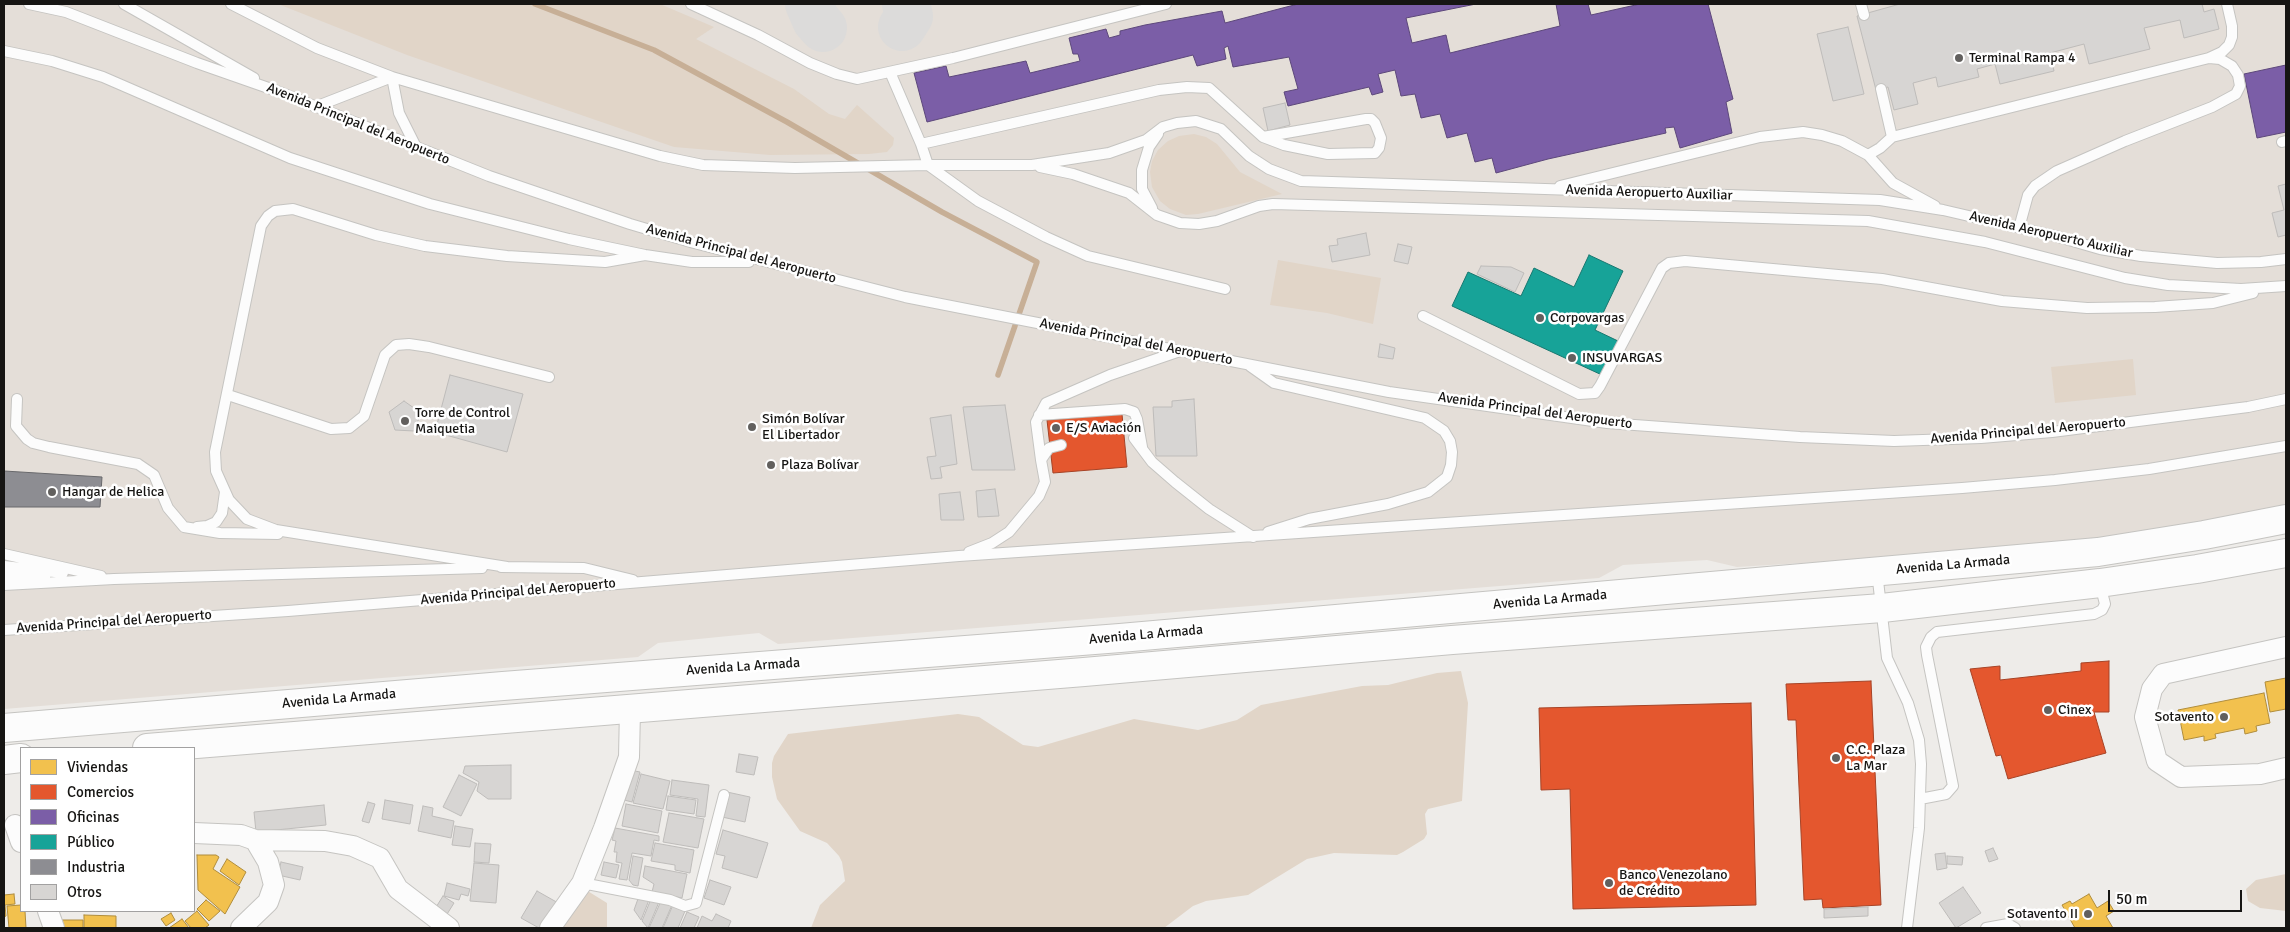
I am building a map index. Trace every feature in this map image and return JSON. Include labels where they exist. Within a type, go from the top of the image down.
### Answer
[{"type":"main road","name":"Avenida La Armada","points":[[4,728],[503,686],[1140,636],[2098,552],[2204,535],[2286,519]]},
{"type":"main road","points":[[159,747],[1452,640],[1882,608],[2100,583],[2197,569],[2286,553]]},
{"type":"main road","points":[[4,760],[20,758]]},
{"type":"street","points":[[2286,647],[2163,674],[2152,689],[2145,717],[2158,761],[2181,777],[2260,774],[2286,768]]},
{"type":"street","points":[[550,928],[582,883],[629,758],[630,709]]},
{"type":"street","points":[[195,833],[240,835],[255,840],[325,841],[353,846],[380,858],[398,889],[449,928]]},
{"type":"street","points":[[241,928],[268,902],[274,886],[268,862],[255,840]]},
{"type":"street","points":[[48,912],[54,928]]},
{"type":"lane","name":"Avenida Principal del Aeropuerto","points":[[29,4],[66,12],[197,63],[277,91],[489,176],[630,224],[762,262],[905,297],[1389,392],[1607,423],[1800,437],[1894,441],[1981,438],[2052,432],[2230,409],[2286,399]]},
{"type":"lane","points":[[124,4],[277,91]]},
{"type":"lane","name":"Avenida Aeropuerto Auxiliar","points":[[231,4],[317,48],[392,77],[660,156],[703,165],[795,168],[1032,165],[1110,152],[1146,140],[1162,128],[1186,121],[1207,123],[1221,129],[1249,156],[1269,169],[1301,181],[1880,200],[1943,210],[2055,236],[2100,249],[2178,260],[2217,263],[2261,262],[2286,259]]},
{"type":"lane","points":[[691,4],[837,74],[857,78],[890,72],[1166,4]]},
{"type":"lane","points":[[1861,4],[1864,15]]},
{"type":"lane","points":[[1868,155],[1892,138],[2209,58],[2222,52],[2229,45],[2232,37],[2232,26],[2227,4]]},
{"type":"lane","points":[[4,51],[52,61],[103,77],[290,158],[349,178],[493,220],[645,255],[692,262],[762,262]]},
{"type":"lane","points":[[2019,228],[2028,195],[2035,186],[2057,171],[2125,141],[2226,101],[2236,94],[2240,86],[2238,75],[2232,66],[2220,59],[2209,58]]},
{"type":"lane","points":[[890,72],[928,165],[978,202],[1088,256],[1225,289]]},
{"type":"lane","points":[[315,107],[392,77],[400,113],[416,148]]},
{"type":"lane","points":[[921,144],[1159,90],[1187,87],[1209,88],[1263,137],[1291,147],[1328,154],[1375,152],[1379,148],[1381,138],[1376,123],[1371,119],[1263,137]]},
{"type":"lane","points":[[1881,89],[1892,138]]},
{"type":"lane","points":[[1157,215],[1145,196],[1142,180],[1146,154],[1162,128]]},
{"type":"lane","points":[[1546,189],[1690,153],[1784,133],[1803,132],[1822,134],[1842,141],[1868,155],[1893,183],[1943,210]]},
{"type":"lane","name":"Avenida Aeropuerto Auxiliar","points":[[1032,165],[1073,174],[1129,193],[1157,215],[1180,223],[1199,224],[1217,222],[1259,206],[1273,204],[1868,222],[1985,242],[2125,278],[2168,285],[2214,288],[2270,288],[2286,286]]},
{"type":"lane","points":[[507,567],[276,530],[247,519],[236,509],[225,492],[216,471],[215,452],[261,226],[268,216],[275,211],[293,208],[376,235],[425,246],[507,256],[605,262],[645,255]]},
{"type":"lane","points":[[1423,316],[1579,394],[1595,393],[1600,386],[1662,268],[1669,263],[1685,261],[1882,279],[2002,301],[2088,308],[2155,307],[2214,303],[2270,288]]},
{"type":"lane","points":[[228,395],[331,429],[349,428],[364,416],[385,355],[396,345],[409,344],[429,347],[549,378]]},
{"type":"lane","points":[[959,556],[992,543],[1009,532],[1039,496],[1045,482],[1036,422],[1046,403],[1110,374],[1181,351]]},
{"type":"lane","points":[[1134,438],[1142,452],[1152,462],[1209,509],[1253,537],[1309,519],[1388,504],[1428,492],[1447,477],[1451,465],[1452,452],[1450,441],[1444,431],[1425,418],[1274,383],[1245,363]]},
{"type":"lane","points":[[17,399],[16,426],[27,439],[33,443],[50,447],[138,464],[154,475],[168,508],[184,527],[220,532],[313,535]]},
{"type":"lane","points":[[1039,416],[1125,409],[1134,412],[1138,419],[1142,452]]},
{"type":"lane","points":[[1041,460],[1049,448],[1061,445]]},
{"type":"lane","name":"Avenida Principal del Aeropuerto","points":[[4,630],[288,611],[959,556],[2046,481],[2149,469],[2286,446]]},
{"type":"lane","points":[[184,527],[207,526],[216,522],[222,513],[225,492]]},
{"type":"lane","points":[[4,554],[114,579]]},
{"type":"lane","points":[[4,566],[114,579]]},
{"type":"lane","points":[[4,586],[114,579],[507,567],[584,568],[643,582]]},
{"type":"lane","points":[[1877,572],[1887,658],[1908,703],[1919,740],[1921,764],[1920,828],[1907,928]]},
{"type":"lane","points":[[4,576],[114,579]]},
{"type":"lane","points":[[1920,799],[1946,794],[1953,786],[1927,655],[1926,647],[1930,637],[1937,632],[2094,614],[2102,610],[2105,604],[2100,583]]},
{"type":"lane","points":[[582,883],[670,900],[685,906],[696,903],[724,795]]},
{"type":"lane","points":[[1986,928],[2008,924],[2016,928]]},
{"type":"shaded area","points":[[4,4],[2286,4],[2286,506],[2212,525],[2032,549],[1737,567],[1707,560],[1623,565],[1599,578],[778,644],[759,633],[658,643],[638,657],[4,709]]},
{"type":"shaded area","points":[[278,4],[660,4],[714,27],[696,39],[794,89],[829,114],[845,119],[857,105],[894,138],[893,145],[887,152],[869,154],[770,155],[674,147],[407,55]]},
{"type":"shaded area","points":[[1194,134],[1206,137],[1217,144],[1240,172],[1282,194],[1198,214],[1186,215],[1170,209],[1160,201],[1152,187],[1150,172],[1152,161],[1158,150],[1168,141],[1179,136]]},
{"type":"shaded area","points":[[1278,260],[1381,278],[1373,324],[1327,313],[1270,305]]},
{"type":"shaded area","points":[[2133,359],[2136,395],[2055,403],[2051,367]]},
{"type":"shaded area","points":[[1461,671],[1468,703],[1462,801],[1428,809],[1425,814],[1427,834],[1424,839],[1397,855],[1334,853],[1307,859],[1248,895],[1206,901],[1193,906],[1164,928],[811,928],[820,905],[845,881],[842,862],[839,856],[827,843],[800,831],[777,799],[772,777],[772,763],[774,756],[788,734],[958,714],[979,717],[1023,745],[1038,747],[1134,719],[1198,730],[1237,720],[1261,705],[1362,686],[1388,685],[1437,673]]},
{"type":"shaded area","points":[[2286,874],[2286,911],[2260,908],[2248,901],[2246,889],[2256,880]]},
{"type":"shaded area","points":[[586,890],[607,903],[607,928],[562,928]]},
{"type":"building: Viviendas","points":[[2286,678],[2286,709],[2270,712],[2265,682]]},
{"type":"building: Viviendas","name":"Sotavento","points":[[2264,693],[2270,723],[2256,726],[2257,731],[2245,734],[2244,728],[2215,734],[2216,738],[2204,741],[2204,736],[2184,740],[2178,710]]},
{"type":"building: Viviendas","points":[[197,855],[216,855],[219,857],[213,869],[240,887],[225,914],[198,890]]},
{"type":"building: Viviendas","points":[[227,859],[246,872],[239,885],[220,871]]},
{"type":"building: Viviendas","points":[[14,894],[15,904],[5,905],[6,916],[4,917],[4,895]]},
{"type":"building: Viviendas","name":"Sotavento II","points":[[2089,894],[2097,908],[2108,901],[2114,911],[2106,916],[2113,928],[2075,928],[2062,905],[2070,901],[2072,904]]},
{"type":"building: Viviendas","points":[[206,900],[220,911],[209,921],[197,909]]},
{"type":"building: Viviendas","points":[[20,905],[20,912],[25,912],[26,928],[9,928],[7,906]]},
{"type":"building: Viviendas","points":[[197,911],[209,925],[205,928],[191,928],[185,921]]},
{"type":"building: Viviendas","points":[[171,913],[175,920],[166,926],[161,919]]},
{"type":"building: Viviendas","points":[[84,915],[116,916],[116,928],[84,928]]},
{"type":"building: Viviendas","points":[[182,919],[189,928],[169,928]]},
{"type":"building: Viviendas","points":[[61,920],[83,920],[83,928],[61,928]]},
{"type":"building: Comercios","points":[[1122,414],[1127,467],[1053,473],[1047,420]]},
{"type":"building: Comercios","points":[[2109,661],[2109,712],[2094,712],[2106,753],[2008,779],[2001,755],[1996,756],[1970,669],[2000,666],[2000,680],[2081,671],[2081,663]]},
{"type":"building: Comercios","name":"C.C. Plaza La Mar","points":[[1871,681],[1881,905],[1823,908],[1822,899],[1804,900],[1796,720],[1788,720],[1786,684]]},
{"type":"building: Comercios","points":[[1751,703],[1756,905],[1573,909],[1570,789],[1541,790],[1539,708]]},
{"type":"building: Oficinas","points":[[1298,4],[1476,4],[1406,18],[1412,43],[1446,35],[1450,53],[1560,26],[1556,4],[1588,4],[1591,15],[1640,4],[1708,4],[1733,99],[1726,102],[1732,133],[1680,148],[1674,127],[1665,128],[1666,133],[1548,159],[1496,173],[1492,158],[1475,162],[1467,133],[1447,138],[1440,114],[1421,118],[1415,94],[1401,96],[1395,70],[1378,74],[1383,92],[1372,95],[1369,87],[1288,106],[1284,92],[1298,89],[1289,57],[1233,67],[1228,46],[1224,48],[1226,59],[1197,66],[1193,55],[927,122],[914,73],[946,66],[949,77],[1026,61],[1030,73],[1080,61],[1078,54],[1073,54],[1069,38],[1106,29],[1109,38],[1120,35],[1120,31],[1145,25],[1222,11],[1225,23]]},
{"type":"building: Oficinas","points":[[2286,65],[2286,132],[2257,138],[2244,74]]},
{"type":"building: Público","name":"Corpovargas","points":[[1589,255],[1623,271],[1595,330],[1618,341],[1602,375],[1452,306],[1468,272],[1521,296],[1534,268],[1574,287]]},
{"type":"building: Industria","name":"Hangar de Helica","points":[[4,471],[102,477],[100,507],[4,507]]},
{"type":"building: Otros","name":"Terminal Rampa 4","points":[[1900,4],[2202,4],[2204,12],[2214,9],[2219,29],[2184,38],[2180,20],[2144,28],[2150,49],[2089,64],[2084,44],[2050,53],[2054,71],[2000,84],[1995,64],[1977,69],[1979,77],[1938,87],[1936,77],[1913,83],[1918,104],[1894,110],[1888,87],[1876,90],[1857,16]]},
{"type":"building: Otros","points":[[1848,27],[1864,94],[1833,101],[1817,34]]},
{"type":"building: Otros","points":[[1285,103],[1290,125],[1268,131],[1263,108]]},
{"type":"building: Otros","points":[[2286,184],[2286,235],[2278,237],[2272,213],[2284,210],[2278,186]]},
{"type":"building: Otros","points":[[1366,233],[1370,255],[1332,262],[1329,246],[1338,245],[1337,239]]},
{"type":"building: Otros","points":[[1398,244],[1412,247],[1408,264],[1394,261]]},
{"type":"building: Otros","points":[[1481,266],[1511,267],[1524,273],[1515,292],[1477,274]]},
{"type":"building: Otros","points":[[1380,344],[1395,348],[1393,359],[1378,357]]},
{"type":"building: Otros","points":[[450,375],[523,394],[507,452],[435,432]]},
{"type":"building: Otros","points":[[1194,399],[1197,456],[1156,456],[1153,407],[1172,407],[1172,401]]},
{"type":"building: Otros","name":"Torre de Control Maiquetia","points":[[404,401],[421,413],[414,431],[395,430],[389,412]]},
{"type":"building: Otros","points":[[1005,405],[1015,470],[972,470],[963,407]]},
{"type":"building: Otros","points":[[951,415],[957,464],[940,467],[942,478],[931,479],[927,457],[936,456],[930,418]]},
{"type":"building: Otros","points":[[995,489],[999,516],[978,517],[976,491]]},
{"type":"building: Otros","points":[[960,492],[964,520],[941,520],[939,494]]},
{"type":"building: Otros","points":[[739,754],[758,757],[754,775],[736,772]]},
{"type":"building: Otros","points":[[511,765],[511,799],[488,799],[477,791],[479,782],[463,773],[465,766]]},
{"type":"building: Otros","points":[[630,770],[640,772],[632,802],[624,800]]},
{"type":"building: Otros","points":[[641,774],[670,781],[663,809],[633,803]]},
{"type":"building: Otros","points":[[459,775],[477,784],[461,816],[443,807]]},
{"type":"building: Otros","points":[[672,780],[709,785],[705,817],[696,816],[698,799],[670,795]]},
{"type":"building: Otros","points":[[727,792],[750,797],[745,822],[722,817]]},
{"type":"building: Otros","points":[[668,796],[696,800],[694,814],[666,810]]},
{"type":"building: Otros","points":[[385,800],[413,805],[410,824],[382,819]]},
{"type":"building: Otros","points":[[368,802],[375,804],[369,823],[362,821]]},
{"type":"building: Otros","points":[[626,804],[662,811],[658,833],[622,826]]},
{"type":"building: Otros","points":[[324,805],[326,825],[256,832],[254,812]]},
{"type":"building: Otros","points":[[423,806],[433,808],[432,816],[454,821],[451,838],[418,831]]},
{"type":"building: Otros","points":[[669,813],[704,819],[698,848],[663,842]]},
{"type":"building: Otros","points":[[455,826],[473,829],[470,847],[452,845]]},
{"type":"building: Otros","points":[[615,828],[659,836],[659,841],[654,840],[651,856],[632,853],[627,880],[619,879],[622,863],[616,862],[617,852],[614,852],[616,841],[612,840]]},
{"type":"building: Otros","points":[[723,830],[768,843],[757,878],[722,868],[725,856],[716,854]]},
{"type":"building: Otros","points":[[475,843],[491,844],[489,863],[474,862]]},
{"type":"building: Otros","points":[[655,843],[694,850],[690,873],[675,870],[675,865],[651,861]]},
{"type":"building: Otros","points":[[1993,848],[1998,859],[1989,862],[1985,851]]},
{"type":"building: Otros","points":[[1945,853],[1947,868],[1937,870],[1935,854]]},
{"type":"building: Otros","points":[[633,856],[643,858],[638,886],[633,885],[629,880]]},
{"type":"building: Otros","points":[[1947,856],[1963,857],[1962,865],[1947,864]]},
{"type":"building: Otros","points":[[281,862],[303,867],[300,880],[278,875]]},
{"type":"building: Otros","points":[[604,862],[619,865],[616,878],[601,875]]},
{"type":"building: Otros","points":[[474,863],[499,865],[496,903],[470,901]]},
{"type":"building: Otros","points":[[645,866],[687,874],[682,898],[652,892],[654,884],[643,877]]},
{"type":"building: Otros","points":[[710,880],[731,887],[724,905],[704,898]]},
{"type":"building: Otros","points":[[447,883],[470,889],[468,896],[461,894],[459,900],[444,896]]},
{"type":"building: Otros","points":[[1963,887],[1981,913],[1956,928],[1939,903]]},
{"type":"building: Otros","points":[[537,891],[560,904],[547,928],[539,928],[521,918]]},
{"type":"building: Otros","points":[[443,896],[454,903],[444,919],[433,912]]},
{"type":"building: Otros","points":[[639,896],[649,900],[641,920],[634,910]]},
{"type":"building: Otros","points":[[651,899],[659,902],[648,928],[642,921]]},
{"type":"building: Otros","points":[[661,901],[672,905],[662,928],[649,928]]},
{"type":"building: Otros","points":[[673,905],[685,911],[678,928],[663,928]]},
{"type":"building: Otros","points":[[1868,907],[1868,916],[1824,918],[1824,909]]},
{"type":"building: Otros","points":[[687,912],[699,917],[694,928],[680,928]]},
{"type":"building: Otros","points":[[716,914],[731,921],[728,928],[697,928],[702,916],[712,921]]},
{"type":"waterway","points":[[535,4],[654,50],[787,122],[942,212],[1037,262],[998,375]]},
{"type":"taxiway","points":[[809,4],[816,20],[823,28]]},
{"type":"taxiway","points":[[902,27],[909,16],[906,4]]},
{"type":"place","name":"Terminal Rampa 4","points":[[1959,58]]},
{"type":"place","name":"Corpovargas","points":[[1540,318]]},
{"type":"place","name":"INSUVARGAS","points":[[1572,358]]},
{"type":"place","name":"Torre de Control Maiquetia","points":[[405,421]]},
{"type":"place","name":"Simón Bolívar El Libertador","points":[[752,427]]},
{"type":"place","name":"E/S Aviación","points":[[1056,428]]},
{"type":"place","name":"Plaza Bolívar","points":[[771,465]]},
{"type":"place","name":"Hangar de Helica","points":[[52,492]]},
{"type":"place","name":"Cinex","points":[[2048,710]]},
{"type":"place","name":"Sotavento","points":[[2224,717]]},
{"type":"place","name":"C.C. Plaza La Mar","points":[[1836,758]]},
{"type":"place","name":"Banco Venezolano de Crédito","points":[[1609,883]]},
{"type":"place","name":"Sotavento II","points":[[2088,914]]}]
